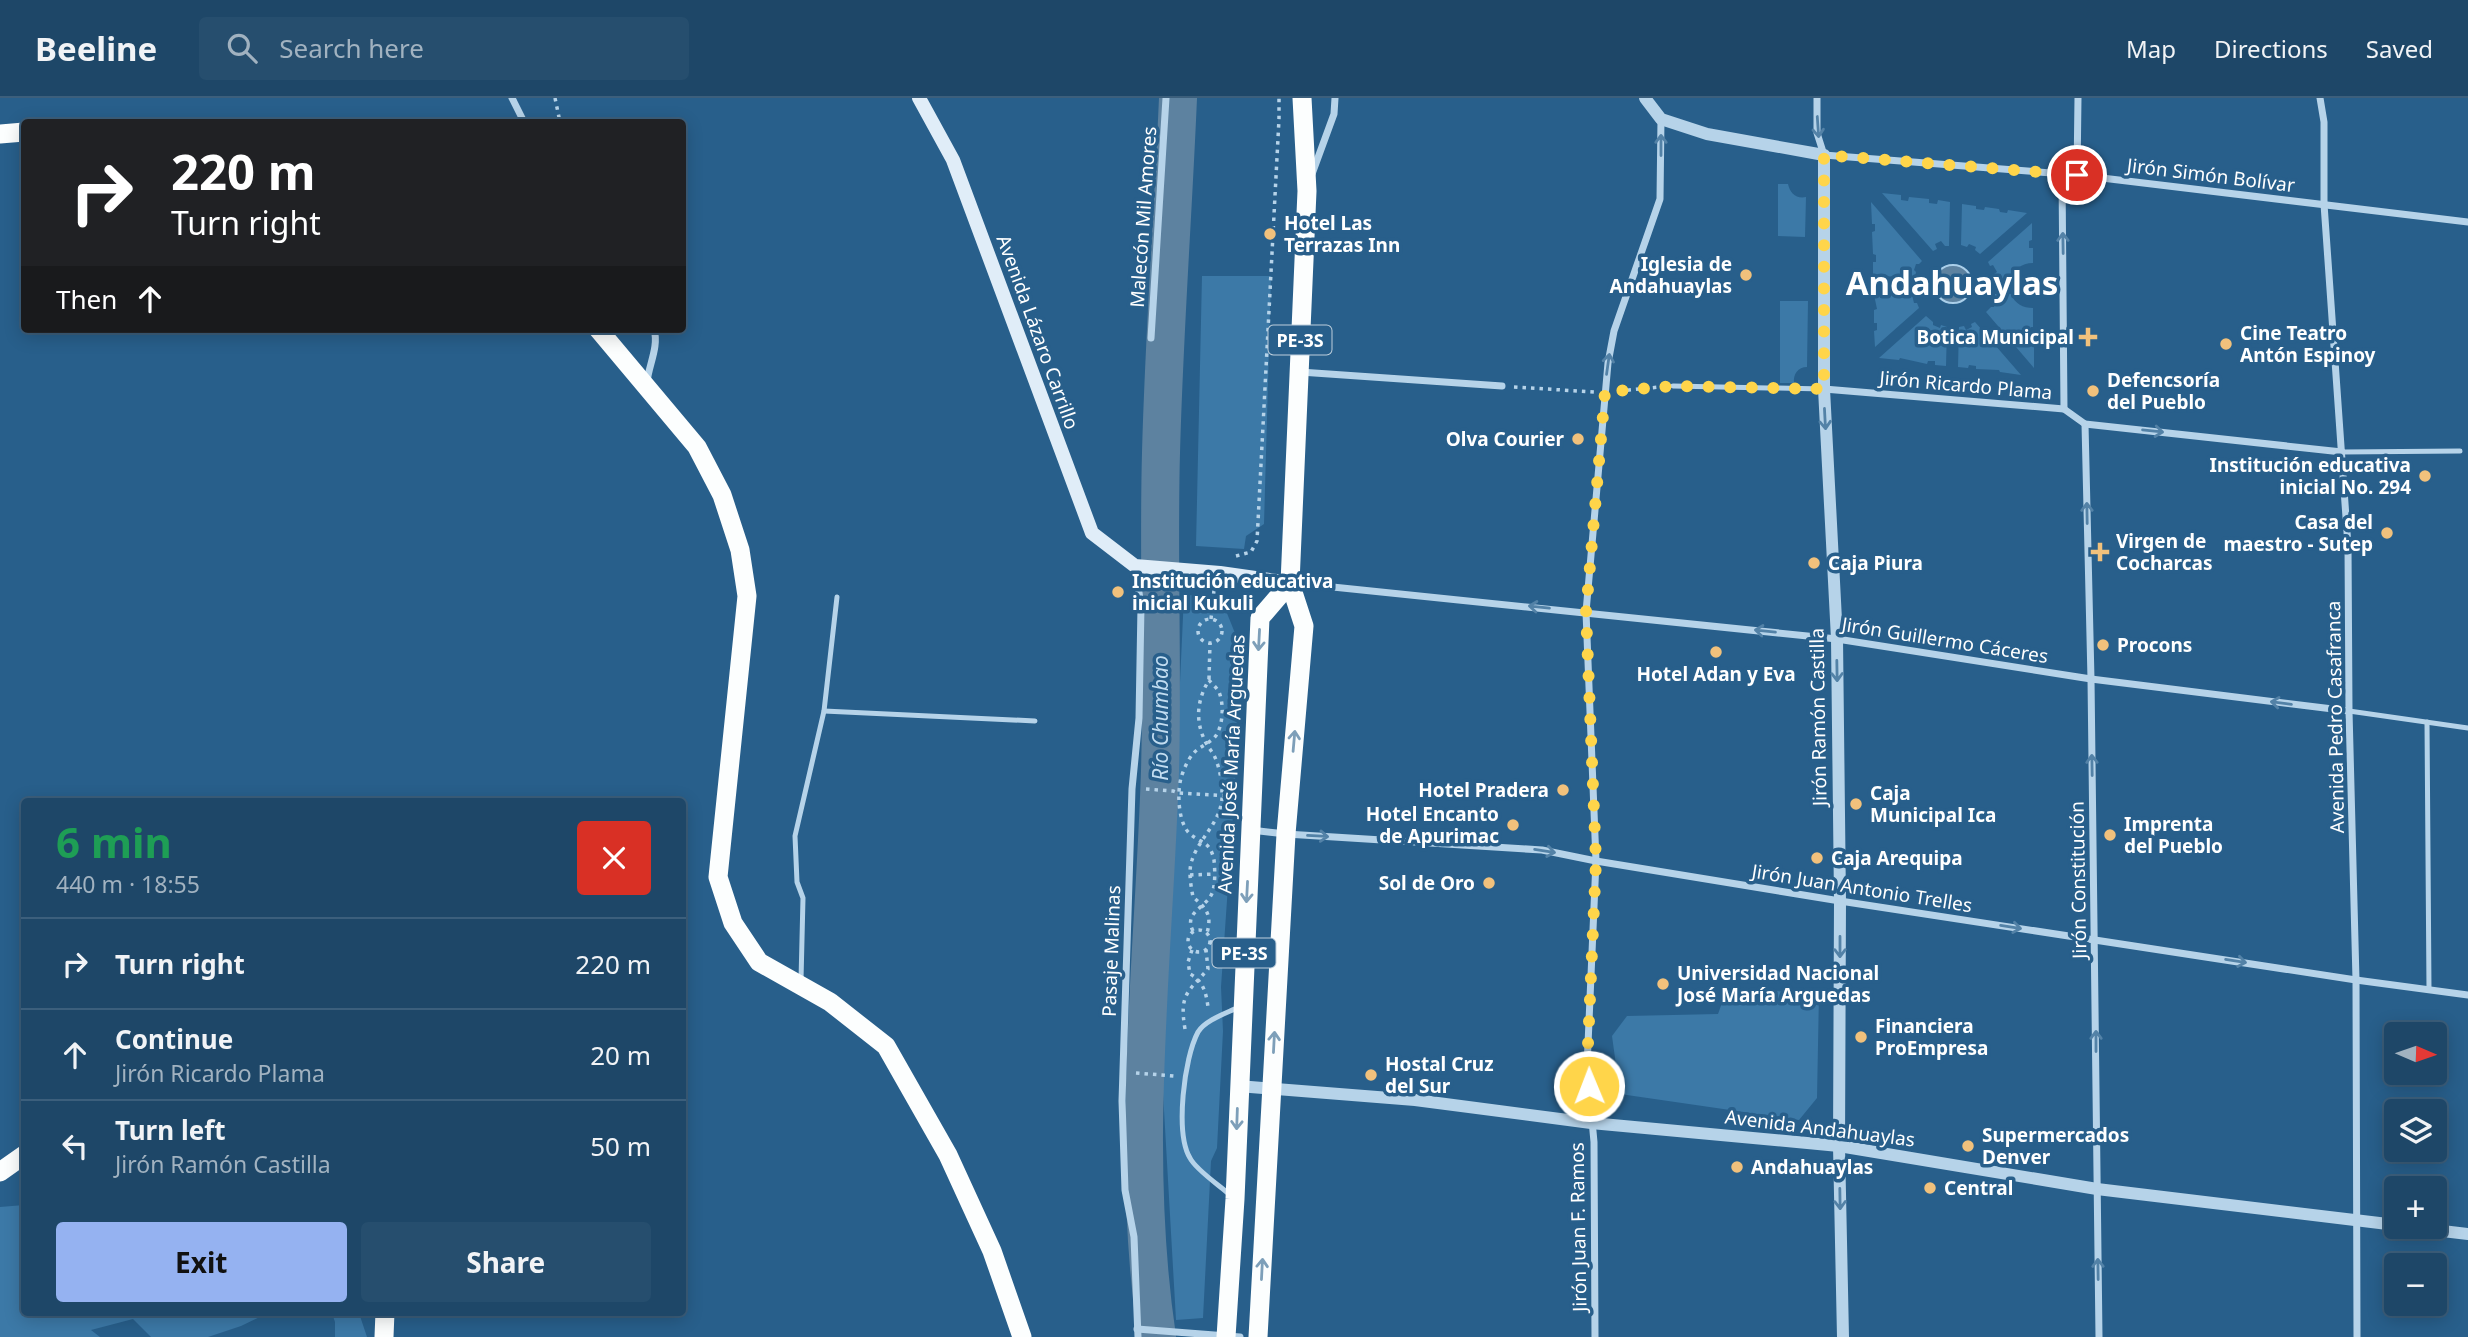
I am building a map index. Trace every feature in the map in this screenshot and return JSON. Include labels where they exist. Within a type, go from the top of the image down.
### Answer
[{"type":"highway","name":"PE-3S","points":[[1258,1337],[1286,834],[1304,626],[1290,583],[1307,191],[1302,98]]},
{"type":"highway","points":[[0,134],[21,132]]},
{"type":"highway","points":[[602,333],[697,447],[722,495],[740,550],[747,596],[718,877],[733,923],[759,962],[830,1002],[886,1046],[948,1155],[992,1251],[1022,1337]]},
{"type":"highway","name":"Avenida José María Arguedas","points":[[1231,1336],[1238,1086],[1260,618],[1290,583]]},
{"type":"highway","points":[[0,1172],[21,1157]]},
{"type":"highway","points":[[384,1337],[385,1316]]},
{"type":"main road","name":"Avenida Lázaro Carrillo","points":[[922,98],[953,160],[1092,533],[1139,567]]},
{"type":"main road","points":[[1139,567],[1220,573],[1290,583]]},
{"type":"street","points":[[512,98],[522,119]]},
{"type":"street","name":"Malecón Mil Amores","points":[[1151,338],[1166,98]]},
{"type":"street","points":[[1307,191],[1334,114],[1335,98]]},
{"type":"street","points":[[1645,98],[1661,119],[1707,134],[1824,155]]},
{"type":"street","name":"Jirón Ramón Castilla","points":[[1817,98],[1817,134],[1824,155],[1824,389],[1837,639],[1839,1146],[1843,1337]]},
{"type":"street","points":[[2077,175],[2078,98]]},
{"type":"street","name":"Avenida Pedro Casafranca","points":[[2320,98],[2324,122],[2324,204],[2348,546],[2356,980],[2357,1337]]},
{"type":"street","name":"Jirón Juan F. Ramos","points":[[1595,1337],[1594,1142],[1587,1067],[1596,861],[1586,612],[1608,363],[1615,331],[1661,200],[1661,119]]},
{"type":"street","name":"Jirón Simón Bolívar","points":[[1824,155],[2077,175],[2468,222]]},
{"type":"street","points":[[2062,174],[2064,409]]},
{"type":"street","points":[[647,385],[650,362],[656,347],[654,333]]},
{"type":"street","points":[[1299,372],[1502,386]]},
{"type":"street","name":"Jirón Ricardo Plama","points":[[1824,389],[2064,409],[2085,424],[2342,452]]},
{"type":"street","name":"Jirón Constitución","points":[[2085,424],[2095,939],[2099,1337]]},
{"type":"street","name":"Pasaje Malinas","points":[[1139,567],[1139,718],[1131,803],[1122,1101],[1125,1190],[1134,1237],[1139,1332]]},
{"type":"street","name":"Jirón Guillermo Cáceres","points":[[1290,583],[1837,639],[2091,679],[2349,712]]},
{"type":"street","name":"Jirón Juan Antonio Trelles","points":[[1250,830],[1542,850],[1840,901],[2468,995]]},
{"type":"street","name":"Avenida Andahuaylas","points":[[1238,1086],[1415,1100],[1591,1123],[1839,1146],[2097,1189],[2384,1223]]},
{"type":"street","points":[[2447,1232],[2468,1234]]},
{"type":"street","points":[[1139,1332],[1180,1331],[1231,1336]]},
{"type":"lane","name":"Jirón Ricardo Plama","points":[[1673,386],[1824,389]]},
{"type":"lane","name":"Jirón Ricardo Plama","points":[[2342,452],[2460,451]]},
{"type":"lane","points":[[801,988],[803,898],[797,882],[795,836],[824,711],[837,597]]},
{"type":"lane","points":[[824,711],[1035,721]]},
{"type":"lane","name":"Jirón Guillermo Cáceres","points":[[2349,712],[2468,728]]},
{"type":"lane","points":[[2427,722],[2429,990]]},
{"type":"lane","points":[[1235,1199],[1190,1160],[1181,1132],[1185,1077],[1199,1031],[1242,1006]]},
{"type":"path","points":[[555,98],[559,119]]},
{"type":"path","points":[[1211,619],[1212,596],[1223,555],[1238,556],[1251,552],[1257,541],[1279,98]]},
{"type":"path","points":[[1502,386],[1605,392],[1673,386]]},
{"type":"path","points":[[1211,619],[1218,623],[1221,630],[1217,640],[1210,643],[1200,638],[1198,631],[1203,621],[1211,619]]},
{"type":"path","points":[[1192,950],[1199,953],[1206,950],[1210,944],[1207,933],[1210,921],[1202,905],[1193,897],[1192,860],[1215,823],[1223,795],[1216,757],[1206,744],[1198,725],[1201,692],[1209,680],[1210,643]]},
{"type":"path","points":[[1193,931],[1190,925],[1191,917],[1211,896],[1214,859],[1208,844],[1191,835],[1185,827],[1179,793],[1181,779],[1192,754],[1217,736],[1222,712],[1219,691],[1209,680]]},
{"type":"path","points":[[1143,789],[1252,796]]},
{"type":"path","points":[[1191,875],[1214,874]]},
{"type":"path","points":[[1193,931],[1201,930],[1207,933]]},
{"type":"path","points":[[1193,931],[1188,940],[1192,950],[1188,962],[1190,974],[1199,979],[1206,994],[1209,1023]]},
{"type":"path","points":[[1195,1044],[1184,1027],[1183,1009],[1189,987],[1208,969],[1206,950]]},
{"type":"path","points":[[1135,1073],[1162,1075]]},
{"type":"shaded area","points":[[1778,184],[1788,184],[1794,195],[1806,197],[1805,237],[1778,236]]},
{"type":"shaded area","points":[[1882,193],[1901,195],[1901,200],[1908,201],[1909,197],[1929,199],[1929,203],[1937,204],[1938,200],[1950,202],[1949,246],[1945,246],[1941,241],[1935,244],[1937,249],[1933,251]]},
{"type":"shaded area","points":[[1871,202],[1922,261],[1916,264],[1915,277],[1873,276],[1876,255],[1873,254],[1872,232],[1875,231],[1875,224],[1872,224]]},
{"type":"shaded area","points":[[1962,204],[1976,206],[1976,209],[1984,210],[1985,207],[2007,213],[2008,210],[2027,213],[1980,254],[1975,250],[1976,247],[1961,245]]},
{"type":"shaded area","points":[[2032,223],[2029,248],[2033,248],[2033,263],[2018,268],[2009,280],[1995,280],[1994,274],[1997,272],[1988,262]]},
{"type":"shaded area","points":[[1953,265],[1966,271],[1972,284],[1966,297],[1953,303],[1940,297],[1934,284],[1940,271]]},
{"type":"shaded area","points":[[1202,276],[1271,276],[1264,524],[1246,536],[1244,549],[1196,546]]},
{"type":"shaded area","points":[[1873,290],[1914,291],[1914,303],[1917,303],[1919,308],[1875,347],[1874,331],[1877,330],[1877,323],[1874,323],[1874,310],[1877,309]]},
{"type":"shaded area","points":[[1995,294],[2011,294],[2020,305],[2033,308],[2031,335],[2034,335],[2034,368],[1986,312],[1994,307]]},
{"type":"shaded area","points":[[1780,301],[1808,301],[1807,367],[1797,372],[1794,383],[1780,383]]},
{"type":"shaded area","points":[[1926,316],[1933,325],[1947,327],[1946,366],[1935,365],[1935,361],[1928,361],[1927,364],[1900,358],[1879,358]]},
{"type":"shaded area","points":[[1975,322],[2021,375],[1976,369],[1976,366],[1969,365],[1968,368],[1958,367],[1959,327],[1964,326],[1966,330]]},
{"type":"shaded area","points":[[1184,595],[1220,596],[1239,643],[1235,785],[1221,987],[1223,1031],[1217,1148],[1211,1161],[1203,1318],[1176,1320],[1162,1075]]},
{"type":"shaded area","points":[[1727,989],[1819,993],[1817,1098],[1799,1120],[1620,1094],[1612,1036],[1627,1016],[1718,1014]]},
{"type":"shaded area","points":[[21,1205],[21,1316],[262,1316],[208,1337],[151,1337],[133,1319],[91,1330],[100,1337],[0,1337],[0,1207]]},
{"type":"shaded area","points":[[333,1316],[360,1316],[367,1337],[335,1337]]},
{"type":"waterway","name":"Río Chumbao","points":[[1157,1337],[1149,1266],[1144,1125],[1160,771],[1162,409],[1178,98]]},
{"type":"place","name":"Hotel Las Terrazas Inn","points":[[1270,234]]},
{"type":"place","name":"Iglesia de Andahuaylas","points":[[1746,275]]},
{"type":"place","name":"Botica Municipal","points":[[2088,337]]},
{"type":"place","name":"Cine Teatro Antón Espinoy","points":[[2226,344]]},
{"type":"place","name":"Defencsoría del Pueblo","points":[[2093,391]]},
{"type":"place","name":"Olva Courier","points":[[1578,439]]},
{"type":"place","name":"Institución educativa inicial No. 294","points":[[2425,476]]},
{"type":"place","name":"Casa del maestro - Sutep","points":[[2387,533]]},
{"type":"place","name":"Virgen de Cocharcas","points":[[2100,552]]},
{"type":"place","name":"Caja Piura","points":[[1814,563]]},
{"type":"place","name":"Institución educativa inicial Kukuli","points":[[1118,592]]},
{"type":"place","name":"Procons","points":[[2103,645]]},
{"type":"place","name":"Hotel Adan y Eva","points":[[1716,652]]},
{"type":"place","name":"Hotel Pradera","points":[[1563,790]]},
{"type":"place","name":"Caja Municipal Ica","points":[[1856,804]]},
{"type":"place","name":"Hotel Encanto de Apurimac","points":[[1513,825]]},
{"type":"place","name":"Imprenta del Pueblo","points":[[2110,835]]},
{"type":"place","name":"Caja Arequipa","points":[[1817,858]]},
{"type":"place","name":"Sol de Oro","points":[[1489,883]]},
{"type":"place","name":"Universidad Nacional José María Arguedas","points":[[1663,984]]},
{"type":"place","name":"Financiera ProEmpresa","points":[[1861,1037]]},
{"type":"place","name":"Hostal Cruz del Sur","points":[[1371,1075]]},
{"type":"place","name":"Supermercados Denver","points":[[1968,1146]]},
{"type":"place","name":"Andahuaylas","points":[[1737,1167]]},
{"type":"place","name":"Central","points":[[1930,1188]]},
{"type":"district","name":"Andahuaylas","points":[[1952,282]]},
{"type":"route","points":[[1589,1086],[1587,1067],[1596,861],[1586,612],[1605,392],[1673,386],[1824,389],[1824,155],[2077,175]]}]
